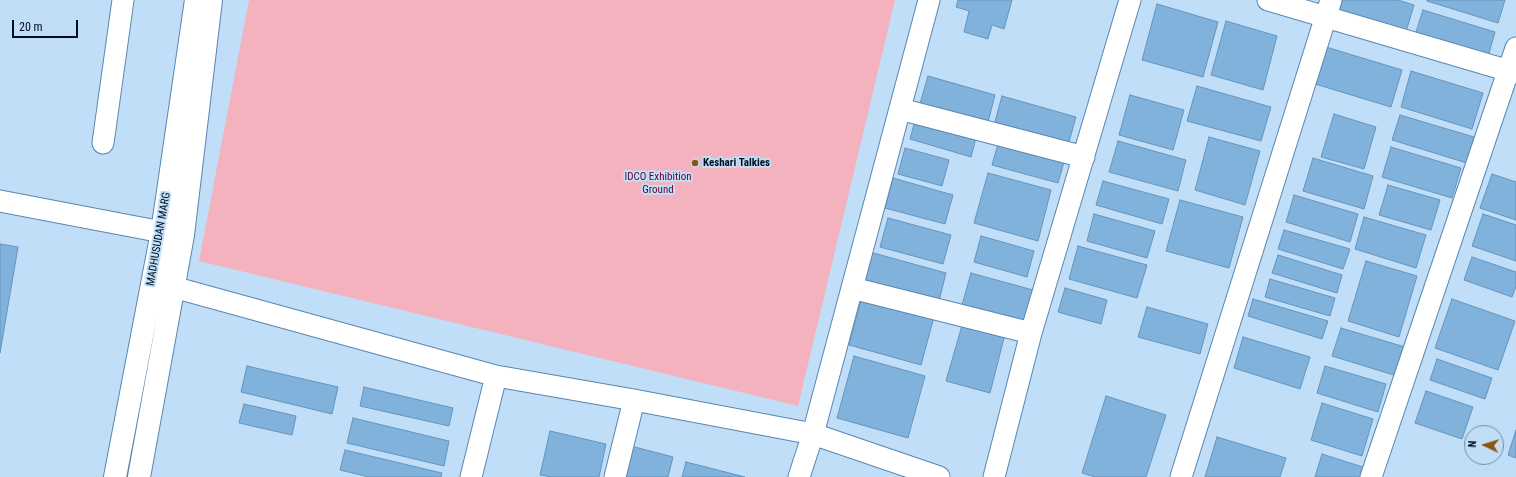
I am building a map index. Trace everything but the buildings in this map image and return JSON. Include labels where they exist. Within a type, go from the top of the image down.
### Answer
[{"type":"main road","name":"MADHUSUDAN MARG","points":[[115,477],[162,232],[196,0]]},
{"type":"main road","name":"MADHUSUDAN MARG","points":[[139,477],[183,235],[211,0]]},
{"type":"street","points":[[103,143],[124,0]]},
{"type":"street","points":[[799,477],[813,434],[929,0]]},
{"type":"street","points":[[994,477],[1031,333],[1130,0]]},
{"type":"street","points":[[1268,0],[1329,8],[1512,72]]},
{"type":"street","points":[[1181,477],[1329,8]]},
{"type":"street","points":[[1371,477],[1512,72],[1516,48]]},
{"type":"street","points":[[900,109],[1084,157]]},
{"type":"street","points":[[0,201],[183,235]]},
{"type":"street","points":[[173,287],[496,376],[634,400],[813,434],[940,477]]},
{"type":"street","points":[[852,288],[1031,333]]},
{"type":"street","points":[[471,477],[496,376]]},
{"type":"street","points":[[615,477],[634,400]]},
{"type":"green space","name":"IDCO Exhibition Ground","points":[[249,0],[895,0],[798,406],[199,261]]},
{"type":"place","name":"Keshari Talkies","points":[[695,163]]}]
